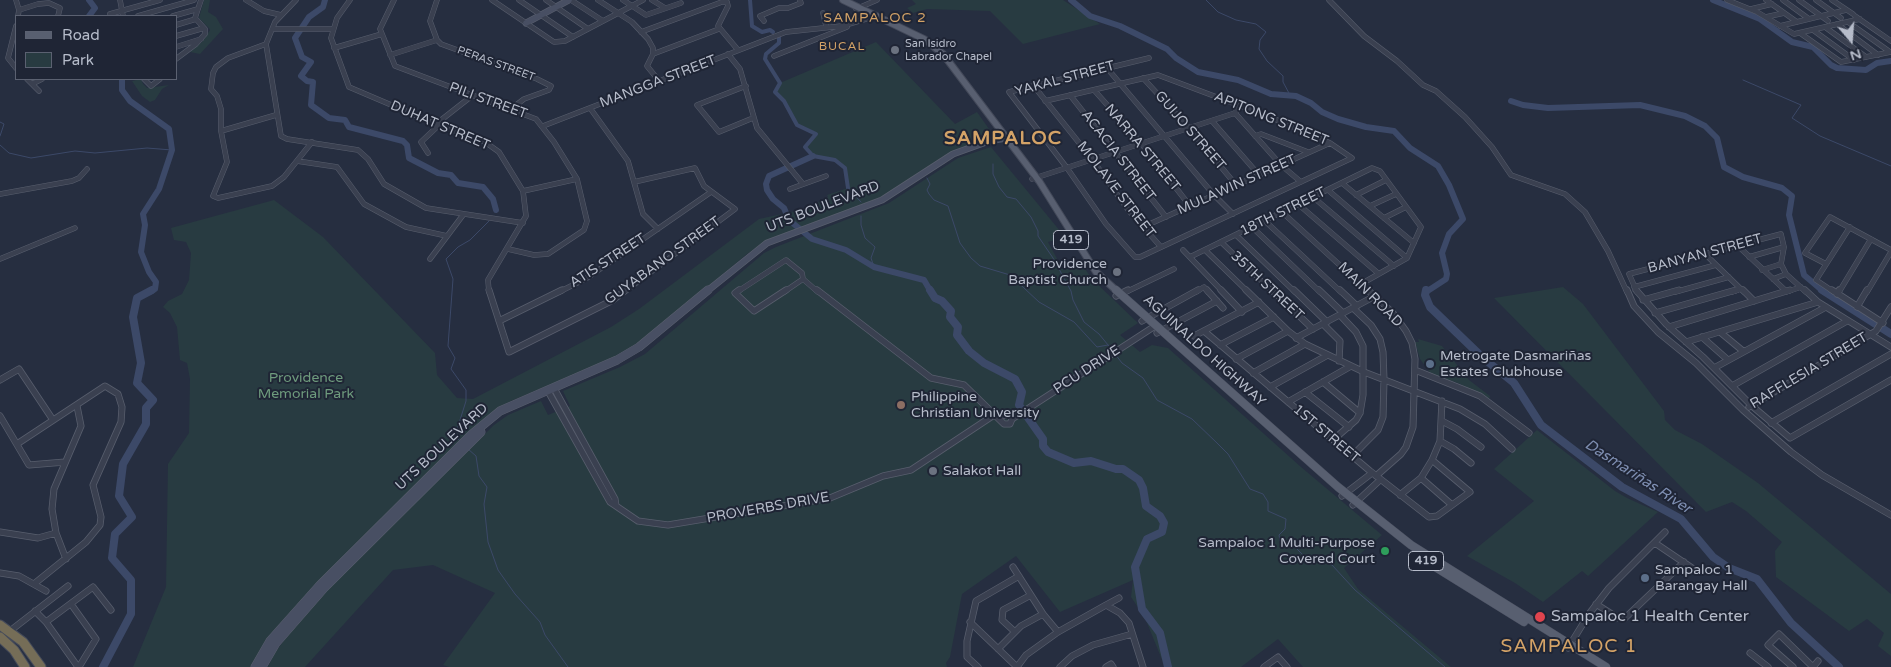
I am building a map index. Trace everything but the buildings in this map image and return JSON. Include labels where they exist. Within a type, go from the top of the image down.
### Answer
[{"type":"highway","points":[[5,628],[23,642],[41,667]]},
{"type":"highway","points":[[0,637],[14,650],[26,667]]},
{"type":"main road","points":[[526,23],[570,0]]},
{"type":"main road","name":"AGUINALDO HIGHWAY","points":[[837,0],[857,8]]},
{"type":"main road","name":"AGUINALDO HIGHWAY","points":[[843,0],[921,41],[940,55],[1035,178],[1096,272],[1144,320],[1344,494],[1427,558],[1606,667]]},
{"type":"main road","name":"UTS BOULEVARD","points":[[262,667],[276,643],[324,588],[474,435],[502,414],[551,391],[619,363],[642,350],[761,252],[796,234],[882,200],[953,154],[1003,138]]},
{"type":"main road","name":"UTS BOULEVARD","points":[[255,667],[270,641],[320,585],[458,451]]},
{"type":"main road","name":"AGUINALDO HIGHWAY","points":[[1569,646],[1598,667]]},
{"type":"street","points":[[16,0],[19,10],[18,15]]},
{"type":"street","points":[[123,15],[120,1],[125,0]]},
{"type":"street","points":[[110,14],[160,0]]},
{"type":"street","points":[[142,15],[194,0]]},
{"type":"street","points":[[196,19],[201,0]]},
{"type":"street","points":[[246,0],[264,11],[281,15]]},
{"type":"street","points":[[296,0],[275,22],[266,44],[276,115],[281,136],[287,139],[358,150],[368,160],[384,184],[426,208],[523,223]]},
{"type":"street","points":[[273,29],[332,29],[350,0]]},
{"type":"street","points":[[334,48],[382,34],[381,26],[394,0]]},
{"type":"street","points":[[390,55],[437,40],[430,21],[437,0]]},
{"type":"street","points":[[492,0],[554,42],[565,41],[643,0]]},
{"type":"street","points":[[519,0],[573,37]]},
{"type":"street","points":[[546,0],[588,29]]},
{"type":"street","points":[[570,0],[603,21]]},
{"type":"street","points":[[598,0],[632,22],[651,43],[653,54],[647,66],[660,82]]},
{"type":"street","points":[[623,0],[646,15],[681,3],[676,0]]},
{"type":"street","points":[[652,0],[665,8]]},
{"type":"street","points":[[764,21],[760,16],[779,8],[788,8],[801,3],[800,0]]},
{"type":"street","points":[[857,8],[876,0]]},
{"type":"street","points":[[1329,0],[1364,36],[1398,61],[1423,85],[1436,91],[1465,117],[1492,147],[1512,175],[1565,194],[1585,212],[1608,251],[1634,306],[1658,332],[1696,363],[1743,410],[1816,470],[1891,515]]},
{"type":"street","points":[[1729,1],[1738,0]]},
{"type":"street","points":[[1766,0],[1797,22]]},
{"type":"street","points":[[1783,0],[1809,19]]},
{"type":"street","points":[[1800,0],[1828,21]]},
{"type":"street","points":[[1816,0],[1841,18]]},
{"type":"street","points":[[1832,0],[1891,40]]},
{"type":"street","points":[[1729,1],[1751,9],[1794,34],[1860,19]]},
{"type":"street","points":[[642,32],[722,2],[727,2],[728,6],[718,23],[719,29],[738,50]]},
{"type":"street","points":[[19,10],[49,3],[60,8],[58,15]]},
{"type":"street","points":[[1751,9],[1772,4]]},
{"type":"street","points":[[177,15],[198,9]]},
{"type":"street","points":[[1779,26],[1846,10]]},
{"type":"street","points":[[823,13],[826,26]]},
{"type":"street","points":[[1766,17],[1784,13]]},
{"type":"street","points":[[816,28],[826,28],[875,17]]},
{"type":"street","points":[[178,24],[196,19]]},
{"type":"street","points":[[178,58],[201,39],[206,31],[196,19]]},
{"type":"street","points":[[1848,22],[1891,52]]},
{"type":"street","points":[[816,28],[849,23]]},
{"type":"street","points":[[774,56],[832,34],[849,23]]},
{"type":"street","points":[[1836,24],[1878,55]]},
{"type":"street","points":[[1825,27],[1866,57]]},
{"type":"street","points":[[178,35],[204,28]]},
{"type":"street","name":"MANGGA STREET","points":[[543,126],[660,82],[773,36],[792,30],[816,28]]},
{"type":"street","name":"DUHAT STREET","points":[[332,29],[330,38],[349,87],[494,147],[523,190],[526,212],[523,223],[488,280],[488,288],[509,352]]},
{"type":"street","points":[[653,54],[719,29]]},
{"type":"street","points":[[15,30],[8,58],[15,67]]},
{"type":"street","points":[[1813,30],[1854,60]]},
{"type":"street","points":[[1800,33],[1841,62],[1891,52]]},
{"type":"street","name":"PILI STREET","points":[[382,34],[394,64],[398,68],[536,119],[543,126],[577,179],[586,221],[584,230],[548,254],[534,255],[508,249]]},
{"type":"street","points":[[178,45],[201,39]]},
{"type":"street","name":"PERAS STREET","points":[[437,40],[446,46],[537,79],[551,86],[549,90],[524,99],[511,109]]},
{"type":"street","points":[[266,44],[233,55],[214,70],[210,86],[221,109],[221,130],[227,162],[214,193],[215,198],[272,186],[284,177],[312,142]]},
{"type":"street","points":[[728,54],[740,69],[753,118],[758,128],[803,184]]},
{"type":"street","name":"YAKAL STREET","points":[[1138,258],[1106,224],[1067,168],[1010,94],[1011,91],[1032,85],[1149,58]]},
{"type":"street","points":[[1107,68],[1214,195],[1233,214]]},
{"type":"street","name":"APITONG STREET","points":[[1045,101],[1154,75],[1161,76],[1330,142],[1352,158],[1138,258]]},
{"type":"street","name":"GUIJO STREET","points":[[1143,78],[1189,128],[1236,185]]},
{"type":"street","points":[[28,80],[39,91]]},
{"type":"street","points":[[32,84],[40,80]]},
{"type":"street","points":[[145,80],[148,86],[153,86],[159,80]]},
{"type":"street","name":"MOLAVE STREET","points":[[1032,85],[1092,159],[1129,211],[1161,247]]},
{"type":"street","points":[[746,86],[696,105],[718,132],[753,118]]},
{"type":"street","name":"NARRA STREET","points":[[1094,90],[1141,143],[1190,206]]},
{"type":"street","points":[[428,153],[421,142],[438,124],[473,95]]},
{"type":"street","name":"ACACIA STREET","points":[[1070,95],[1166,217]]},
{"type":"street","points":[[1035,178],[1235,113],[1240,106]]},
{"type":"street","points":[[590,108],[628,161],[643,214],[658,228]]},
{"type":"street","points":[[1235,113],[1281,165],[1300,182]]},
{"type":"street","points":[[221,130],[276,115]]},
{"type":"street","points":[[1212,120],[1259,175]]},
{"type":"street","points":[[1255,136],[1261,134],[1308,152]]},
{"type":"street","name":"MULAWIN STREET","points":[[1143,227],[1330,142]]},
{"type":"street","points":[[297,161],[337,166],[364,204],[406,227],[447,236]]},
{"type":"street","points":[[634,182],[695,168],[698,178],[711,192]]},
{"type":"street","name":"18TH STREET","points":[[1190,257],[1372,168],[1376,168],[1386,180]]},
{"type":"street","points":[[0,194],[72,181],[79,178],[86,169]]},
{"type":"street","points":[[790,188],[826,176]]},
{"type":"street","points":[[523,190],[577,179]]},
{"type":"street","points":[[1356,195],[1386,180],[1421,227],[1407,258],[1361,284]]},
{"type":"street","points":[[1342,183],[1414,243]]},
{"type":"street","points":[[1328,190],[1407,258]]},
{"type":"street","name":"GUYABANO STREET","points":[[509,352],[613,300],[735,209],[711,192]]},
{"type":"street","name":"ATIS STREET","points":[[499,321],[588,278],[711,192]]},
{"type":"street","points":[[1370,206],[1396,194]]},
{"type":"street","points":[[1313,197],[1394,266]]},
{"type":"street","points":[[1298,204],[1379,274]]},
{"type":"street","points":[[1384,218],[1406,207]]},
{"type":"street","name":"MAIN ROAD","points":[[1282,212],[1393,313],[1406,330],[1414,352],[1414,422],[1410,438],[1401,454],[1376,476],[1355,503]]},
{"type":"street","points":[[430,258],[463,215]]},
{"type":"street","points":[[1826,264],[1805,253],[1830,216],[1891,251],[1857,307]]},
{"type":"street","points":[[1265,221],[1355,307],[1371,325],[1380,339],[1383,352],[1383,416],[1378,430],[1352,456]]},
{"type":"street","points":[[1252,227],[1341,314],[1360,339],[1364,354],[1360,413],[1349,427],[1333,440]]},
{"type":"street","points":[[0,259],[56,238],[75,228]]},
{"type":"street","points":[[1850,228],[1816,280],[1882,324]]},
{"type":"street","name":"BANYAN STREET","points":[[1634,287],[1629,274],[1781,234],[1784,247]]},
{"type":"street","points":[[1236,235],[1325,323],[1340,341],[1340,361]]},
{"type":"street","points":[[1837,294],[1871,239]]},
{"type":"street","name":"35TH STREET","points":[[1221,242],[1313,329]]},
{"type":"street","points":[[1737,246],[1786,292]]},
{"type":"street","points":[[1749,257],[1784,247],[1781,264],[1786,274],[1818,302],[1891,347]]},
{"type":"street","points":[[1183,250],[1242,312]]},
{"type":"street","points":[[1205,250],[1288,331],[1304,344],[1326,356],[1442,401],[1473,416],[1512,449]]},
{"type":"street","points":[[1705,254],[1754,301]]},
{"type":"street","points":[[803,279],[754,310],[735,293],[786,260],[802,273],[803,279],[856,322],[931,378],[956,382],[970,389],[994,415]]},
{"type":"street","points":[[1762,270],[1781,264]]},
{"type":"street","points":[[1716,265],[1634,287],[1643,300],[1669,327],[1752,406],[1790,438],[1891,380]]},
{"type":"street","points":[[1117,295],[1174,269]]},
{"type":"street","points":[[1773,279],[1786,274]]},
{"type":"street","points":[[1643,300],[1729,277]]},
{"type":"street","points":[[1144,320],[1204,287],[1223,308]]},
{"type":"street","points":[[1669,327],[1801,287]]},
{"type":"street","points":[[1655,313],[1741,288]]},
{"type":"street","points":[[1296,338],[1375,296]]},
{"type":"street","name":"PCU DRIVE","points":[[994,415],[1007,418],[1021,413],[1115,352],[1156,330],[1218,302]]},
{"type":"street","points":[[1194,336],[1260,302]]},
{"type":"street","points":[[1686,342],[1818,302]]},
{"type":"street","points":[[1714,368],[1826,307]]},
{"type":"street","name":"RAFFLESIA STREET","points":[[1743,410],[1876,331],[1891,307]]},
{"type":"street","points":[[1220,345],[1274,317]]},
{"type":"street","points":[[1732,386],[1847,321]]},
{"type":"street","name":"1ST STREET","points":[[1204,330],[1236,359],[1426,516],[1437,516],[1452,505]]},
{"type":"street","points":[[1236,359],[1288,331]]},
{"type":"street","points":[[1720,332],[1743,352]]},
{"type":"street","points":[[1702,337],[1728,360]]},
{"type":"street","points":[[1253,373],[1304,344]]},
{"type":"street","points":[[1771,423],[1891,354]]},
{"type":"street","points":[[1270,387],[1326,356]]},
{"type":"street","points":[[1288,402],[1351,366]]},
{"type":"street","points":[[0,380],[19,369],[53,420]]},
{"type":"street","points":[[1415,370],[1480,396],[1529,433]]},
{"type":"street","points":[[1323,382],[1360,413]]},
{"type":"street","points":[[17,444],[105,386],[118,394],[122,407],[121,422],[94,485],[101,522],[92,537],[34,584]]},
{"type":"street","name":"PROVERBS DRIVE","points":[[551,391],[610,502],[638,521],[668,525],[766,507],[808,503],[830,498],[883,476],[911,470],[994,415]]},
{"type":"street","points":[[1305,392],[1349,427]]},
{"type":"street","points":[[1400,495],[1421,478],[1432,460],[1440,441],[1442,401]]},
{"type":"street","points":[[66,559],[56,533],[52,509],[54,489],[81,426],[77,406]]},
{"type":"street","points":[[0,416],[29,465],[65,462]]},
{"type":"street","points":[[1442,421],[1481,447]]},
{"type":"street","points":[[1440,441],[1454,449],[1471,463]]},
{"type":"street","points":[[1421,478],[1452,505],[1470,492],[1432,460]]},
{"type":"street","name":"MAIN ROAD","points":[[1344,494],[1376,476]]},
{"type":"street","points":[[0,532],[38,538],[56,533]]},
{"type":"street","points":[[1569,646],[1608,588],[1665,532]]},
{"type":"street","points":[[1655,543],[1695,570]]},
{"type":"street","points":[[1596,604],[1622,619],[1646,600],[1684,562]]},
{"type":"street","points":[[1013,567],[1043,614],[1058,632]]},
{"type":"street","points":[[0,573],[19,576],[46,592]]},
{"type":"street","points":[[978,667],[967,657],[970,622],[976,601],[1019,576]]},
{"type":"street","points":[[5,628],[35,611],[68,586]]},
{"type":"street","points":[[46,622],[93,587],[111,610]]},
{"type":"street","points":[[1014,632],[1002,620],[1001,616],[1004,610],[1031,595]]},
{"type":"street","points":[[970,622],[1017,667],[1026,655],[1058,632],[1119,598]]},
{"type":"street","points":[[35,611],[46,622],[78,667],[96,639],[71,604]]},
{"type":"street","points":[[1106,605],[1122,614],[1129,623],[1142,667]]},
{"type":"street","points":[[998,649],[1014,632],[1043,614]]},
{"type":"street","points":[[1060,667],[1072,656],[1093,645],[1132,634]]},
{"type":"street","points":[[1794,667],[1768,645],[1779,634],[1812,667],[1818,661]]},
{"type":"street","points":[[1750,653],[1768,667]]},
{"type":"street","points":[[1264,667],[1278,657],[1287,667]]},
{"type":"street","points":[[1106,667],[1111,664],[1113,667]]},
{"type":"green space","points":[[204,0],[210,0],[208,12],[216,17],[223,29],[200,54],[190,52],[203,41],[210,30],[199,18]]},
{"type":"green space","points":[[912,0],[1063,0],[1100,24],[1023,44],[990,11],[927,9],[913,13],[907,8],[916,4]]},
{"type":"green space","name":"Providence Memorial Park","points":[[876,42],[955,124],[977,112],[994,136],[944,156],[884,196],[765,242],[747,254],[642,342],[615,358],[511,401],[496,410],[469,432],[317,583],[266,640],[251,667],[133,667],[166,587],[168,464],[189,433],[190,379],[187,363],[180,360],[177,327],[170,313],[163,307],[168,301],[182,294],[189,280],[191,253],[186,242],[174,240],[171,228],[274,200],[323,237],[435,353],[437,375],[457,398],[473,399],[611,327],[639,309],[759,219],[805,209],[828,197],[827,195],[848,188],[845,168],[835,160],[813,156],[805,147],[815,134],[797,125],[784,101],[775,92],[780,83]]},
{"type":"green space","points":[[141,80],[147,88],[169,85],[162,89],[155,100],[150,102],[142,96],[132,81]]},
{"type":"green space","name":"Philippine Christian University","points":[[991,147],[1065,237],[1048,242],[1062,268],[1081,263],[1092,279],[1138,323],[1120,335],[1140,352],[1152,345],[1168,348],[1301,467],[1382,535],[1344,568],[1358,589],[1451,667],[1303,667],[1278,639],[1241,667],[1165,667],[1145,618],[1131,597],[1133,580],[1060,612],[1016,556],[962,594],[950,657],[946,663],[947,667],[449,667],[443,665],[495,593],[433,565],[393,570],[305,667],[268,667],[274,654],[290,632],[328,590],[494,425],[508,415],[541,401],[548,415],[570,406],[563,391],[620,367],[645,354],[764,253],[889,203],[958,158]]},
{"type":"green space","points":[[1563,287],[1583,304],[1664,411],[1665,420],[1675,430],[1702,444],[1758,483],[1891,594],[1891,656],[1878,646],[1884,633],[1867,619],[1849,631],[1776,577],[1775,551],[1782,542],[1746,511],[1732,502],[1706,512],[1494,298]]},
{"type":"green space","points":[[1418,339],[1442,346],[1469,380],[1490,396],[1489,399],[1458,383],[1431,374],[1420,359],[1415,342],[1419,342]]},
{"type":"green space","points":[[1537,430],[1615,491],[1658,512],[1588,576],[1582,571],[1543,602],[1515,583],[1467,556],[1534,501],[1494,469]]},
{"type":"waterway","points":[[89,0],[95,8],[90,15]]},
{"type":"waterway","points":[[325,0],[323,7],[309,17],[295,38],[302,57],[311,62],[301,76],[307,81],[313,82],[311,105],[329,118],[345,120],[349,127],[403,141],[407,145],[409,158],[438,173],[451,175],[458,183],[483,187],[493,199],[496,210]]},
{"type":"waterway","points":[[750,0],[752,26],[762,32],[770,30],[773,32]]},
{"type":"waterway","name":"Dasmariñas River","points":[[1071,0],[1090,16],[1120,26],[1167,49],[1176,58],[1198,72],[1238,80],[1271,94],[1296,96],[1311,103],[1322,112],[1338,119],[1366,127],[1394,131],[1410,148],[1438,166],[1449,185],[1463,219],[1449,234],[1442,253],[1447,274],[1446,279],[1426,292]]},
{"type":"waterway","points":[[1206,0],[1218,12],[1236,20],[1256,24],[1266,32],[1260,40],[1259,49],[1267,61],[1283,76],[1283,82],[1290,95]]},
{"type":"waterway","points":[[1713,0],[1760,19],[1792,42],[1813,47],[1831,65],[1837,68],[1866,70],[1877,63],[1891,61]]},
{"type":"waterway","points":[[779,37],[779,43],[766,54],[765,59],[780,83],[775,92],[784,101],[797,125],[816,134],[805,147],[813,156],[835,160],[845,168],[848,188]]},
{"type":"waterway","points":[[122,80],[122,90],[130,101],[169,129],[172,150],[159,189],[143,214],[145,225],[141,252],[149,272],[156,282],[155,289],[150,292]]},
{"type":"waterway","points":[[1743,80],[1801,105],[1792,118],[1820,136],[1891,166]]},
{"type":"waterway","points":[[1511,101],[1523,105],[1548,108],[1640,105],[1685,116],[1705,126],[1717,138],[1724,167],[1743,177],[1782,188],[1792,196],[1789,215],[1804,275],[1824,292]]},
{"type":"waterway","points":[[0,122],[4,124],[0,136]]},
{"type":"waterway","points":[[0,145],[9,153],[31,158],[75,151],[95,153],[147,148],[172,150]]},
{"type":"waterway","points":[[813,156],[769,176],[766,184],[767,190],[773,199],[784,208],[789,220],[812,239],[846,250],[874,267],[924,280],[931,292]]},
{"type":"waterway","points":[[993,164],[993,174],[999,187],[1007,197],[1016,199],[1031,217],[1038,231],[1038,236],[1053,258],[1071,291],[1073,300],[1084,322],[1099,334],[1113,351]]},
{"type":"waterway","points":[[927,178],[930,184],[927,190],[929,194],[934,200],[948,206],[960,243],[971,258],[980,266],[1010,275],[1039,302],[1074,322],[1097,347],[1108,345]]},
{"type":"waterway","points":[[848,188],[861,202]]},
{"type":"waterway","points":[[861,216],[861,225],[865,238],[875,247],[871,258],[874,267]]},
{"type":"waterway","points":[[460,441],[455,436],[466,401],[466,390],[451,369],[455,358],[448,346],[453,279],[446,259],[458,247],[470,240],[489,221]]},
{"type":"waterway","points":[[103,667],[131,614],[131,580],[112,558],[115,534],[132,517],[119,496],[123,464],[146,424],[146,408],[153,400],[137,383],[141,363],[133,317],[137,298],[152,290]]},
{"type":"waterway","points":[[930,290],[935,298],[942,301],[951,311],[950,317],[958,327],[957,335],[969,351],[984,363],[1015,379],[1022,392],[1019,405],[1043,439],[1043,446],[1048,452],[1074,463],[1091,461],[1116,469],[1123,469],[1139,480],[1143,488],[1146,506],[1160,516],[1164,523],[1162,532],[1147,539],[1135,567],[1142,609],[1160,633],[1168,667]]},
{"type":"waterway","name":"Dasmariñas River","points":[[1426,290],[1425,295],[1430,307],[1482,357],[1514,383],[1541,425],[1622,487],[1681,519],[1713,557],[1729,568],[1757,579],[1791,623],[1839,667]]},
{"type":"waterway","points":[[1822,290],[1891,334]]},
{"type":"waterway","points":[[1115,354],[1122,363],[1143,378],[1157,400],[1192,419],[1217,443],[1228,454],[1250,489],[1263,494],[1268,502],[1268,511],[1286,519],[1285,529],[1279,535],[1280,541],[1293,545],[1303,555],[1314,560],[1323,560],[1332,565],[1355,590],[1445,667]]},
{"type":"waterway","points":[[468,449],[476,456],[479,476],[487,487],[484,504],[488,542],[498,570],[515,594],[540,622],[545,635],[568,667]]},
{"type":"place","name":"San Isidro Labrador Chapel","points":[[895,50]]},
{"type":"place","name":"Providence Baptist Church","points":[[1117,272]]},
{"type":"place","name":"Metrogate Dasmariñas Estates Clubhouse","points":[[1430,364]]},
{"type":"place","name":"Philippine Christian University","points":[[901,405]]},
{"type":"place","name":"Salakot Hall","points":[[933,471]]},
{"type":"place","name":"Sampaloc 1 Multi-Purpose Covered Court","points":[[1385,551]]},
{"type":"place","name":"Sampaloc 1 Barangay Hall","points":[[1645,578]]},
{"type":"place","name":"Sampaloc 1 Health Center","points":[[1540,617]]},
{"type":"district","name":"SAMPALOC 2","points":[[875,18]]},
{"type":"district","name":"BUCAL","points":[[842,47]]},
{"type":"district","name":"SAMPALOC","points":[[1003,139]]},
{"type":"district","name":"SAMPALOC 1","points":[[1569,647]]}]
